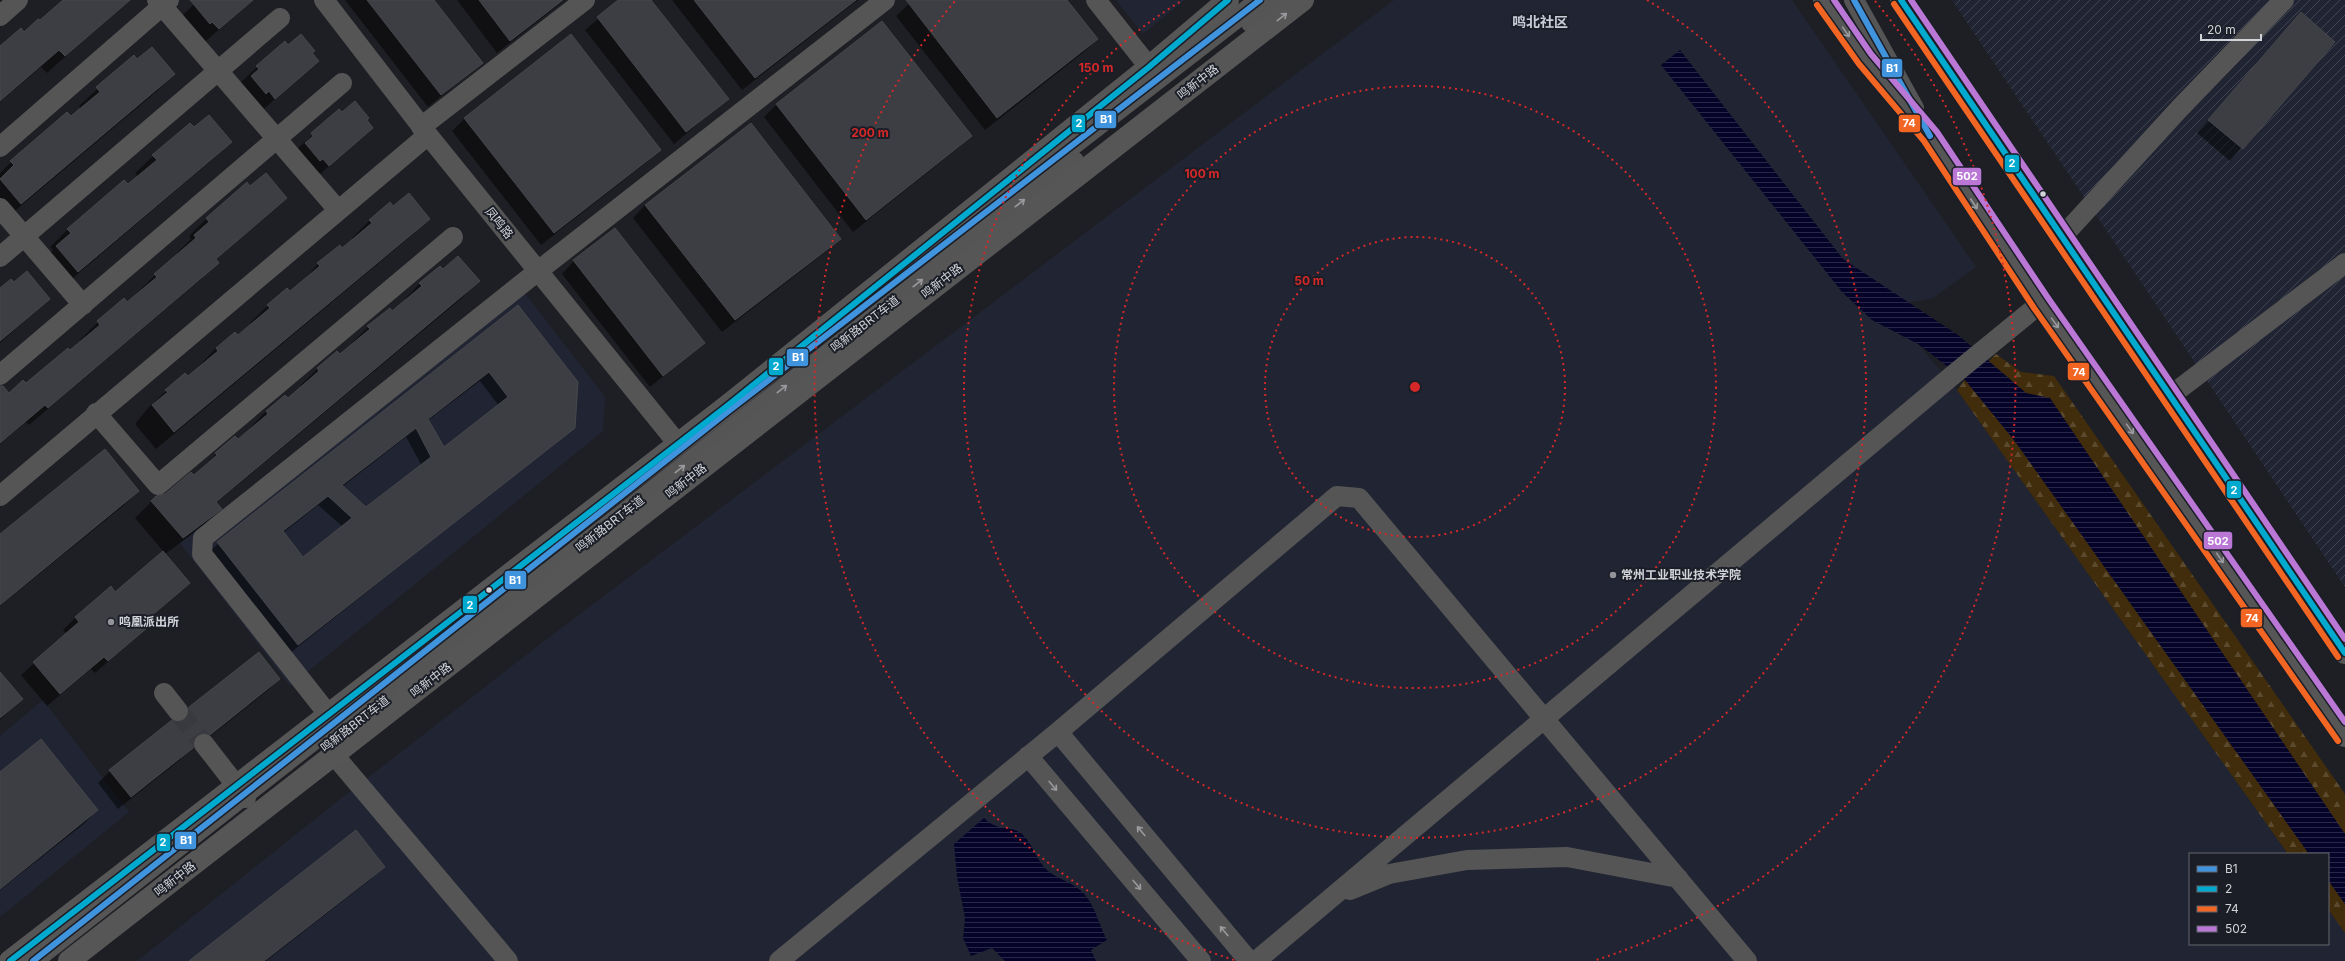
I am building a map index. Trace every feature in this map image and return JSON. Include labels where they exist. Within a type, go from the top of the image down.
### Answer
[{"type":"main road","name":"鸣新中路","points":[[69,961],[248,800],[328,714],[678,444],[1149,67],[1228,0]]},
{"type":"main road","name":"鸣新中路","points":[[10,961],[248,800],[334,755],[1304,0]]},
{"type":"main road","points":[[1824,0],[1865,59],[1930,136],[2041,304],[2345,736]]},
{"type":"main road","points":[[1901,0],[2061,238],[2345,653]]},
{"type":"street","points":[[0,16],[18,0]]},
{"type":"street","name":"凤鸣路","points":[[324,0],[424,131],[678,444]]},
{"type":"street","points":[[0,496],[96,413],[338,210],[424,131],[585,0]]},
{"type":"street","points":[[328,714],[202,554],[203,538],[538,271],[885,0]]},
{"type":"street","points":[[1096,0],[1149,67]]},
{"type":"street","name":"鸣新路BRT车道","points":[[55,961],[248,800],[730,410],[1260,0]]},
{"type":"street","name":"鸣新路BRT车道","points":[[33,961],[248,800],[1281,0]]},
{"type":"street","points":[[1854,0],[1930,136]]},
{"type":"street","points":[[2061,238],[2180,108],[2284,0]]},
{"type":"street","points":[[0,147],[163,2],[218,71],[338,210]]},
{"type":"street","points":[[0,257],[280,18]]},
{"type":"street","points":[[0,375],[342,83]]},
{"type":"street","points":[[0,208],[83,305]]},
{"type":"street","points":[[96,413],[158,485],[453,237]]},
{"type":"street","points":[[2170,396],[2345,263]]},
{"type":"street","points":[[1256,961],[1986,347],[2041,304]]},
{"type":"street","points":[[779,961],[1058,732],[1337,496],[1359,498],[1748,961]]},
{"type":"street","points":[[164,693],[178,711]]},
{"type":"street","points":[[1058,732],[1249,961]]},
{"type":"street","points":[[204,744],[248,800]]},
{"type":"street","points":[[334,755],[508,961]]},
{"type":"street","points":[[1028,756],[1201,961]]},
{"type":"street","points":[[1331,898],[1389,874],[1467,860],[1567,858],[1678,878]]},
{"type":"shaded area","points":[[1116,0],[1185,0],[1143,34]]},
{"type":"shaded area","name":"常州工业职业技术学院","points":[[1394,0],[1792,0],[1976,267],[1933,298],[1907,303],[1843,259],[1680,50],[1661,65],[1872,320],[1918,344],[1957,390],[2287,853],[2189,853],[2189,945],[2329,945],[2329,910],[2345,933],[2345,961],[137,961],[334,804],[535,648]]},
{"type":"shaded area","points":[[1952,0],[2345,0],[2345,587]]},
{"type":"shaded area","points":[[514,279],[605,397],[603,431],[290,686],[180,543]]},
{"type":"shaded area","points":[[43,700],[129,812],[0,917],[0,736]]},
{"type":"green space","points":[[1996,354],[2021,372],[2054,376],[2345,794],[2345,834],[2026,393],[1989,361]]},
{"type":"green space","points":[[1965,380],[2014,440],[2308,853],[2287,853],[1957,390]]},
{"type":"green space","points":[[2329,881],[2345,904],[2345,933],[2329,910]]},
{"type":"water","points":[[1680,50],[1843,259],[1958,335],[2026,393],[2050,398],[2345,834],[2345,904],[2329,881],[2329,853],[2308,853],[2014,440],[1965,380],[1918,344],[1872,320],[1842,292],[1661,65]]},
{"type":"water","points":[[984,818],[994,825],[1018,831],[1022,834],[1048,871],[1076,887],[1089,900],[1107,940],[1091,950],[1096,961],[1005,961],[992,948],[971,956],[963,938],[965,918],[957,877],[954,844]]},
{"type":"building","points":[[63,0],[130,0],[65,56],[59,50],[0,101],[0,46],[21,28],[24,32]]},
{"type":"building","points":[[190,0],[253,0],[219,29],[212,22],[210,24]]},
{"type":"building","points":[[367,0],[434,0],[483,63],[441,95]]},
{"type":"building","points":[[479,0],[563,0],[510,41]]},
{"type":"building","points":[[618,0],[651,0],[729,99],[686,132],[597,17]]},
{"type":"building","points":[[694,0],[856,0],[755,78]]},
{"type":"building","points":[[906,0],[1067,0],[1098,39],[997,118]]},
{"type":"building","points":[[2301,12],[2335,42],[2243,149],[2208,120]]},
{"type":"building","points":[[882,21],[972,136],[866,220],[776,104]]},
{"type":"building","points":[[301,34],[315,51],[312,53],[319,61],[275,99],[269,91],[266,94],[251,76],[259,69],[256,66],[285,41],[288,45]]},
{"type":"building","points":[[571,34],[661,150],[554,233],[464,118]]},
{"type":"building","points":[[152,47],[175,74],[21,204],[0,179],[14,165],[10,161],[67,112],[71,116],[100,92],[96,87],[134,55],[137,59]]},
{"type":"building","points":[[355,101],[369,118],[367,120],[373,128],[329,166],[323,159],[320,161],[305,143],[313,136],[311,133],[339,109],[342,112]]},
{"type":"building","points":[[209,115],[232,142],[78,272],[56,246],[71,233],[67,229],[124,180],[128,184],[157,160],[152,155],[190,123],[194,127]]},
{"type":"building","points":[[751,123],[841,239],[735,320],[645,205]]},
{"type":"building","points":[[266,173],[287,198],[216,259],[219,263],[48,408],[45,405],[0,443],[0,386],[3,386],[9,393],[23,380],[26,383],[68,348],[70,350],[100,325],[97,321],[124,298],[127,302],[157,277],[154,274],[196,238],[194,235],[209,222],[206,218],[247,182],[250,186]]},
{"type":"building","points":[[409,193],[430,219],[174,432],[152,405],[168,392],[165,390],[185,373],[188,376],[218,351],[216,348],[235,332],[238,335],[270,308],[267,305],[287,288],[290,291],[320,266],[317,263],[340,245],[342,248],[372,223],[369,220],[390,202],[393,206]]},
{"type":"building","points":[[615,228],[705,343],[663,376],[573,260]]},
{"type":"building","points":[[458,256],[480,281],[216,502],[222,509],[183,538],[151,501],[156,496],[165,494],[191,472],[194,475],[217,455],[215,453],[235,436],[238,439],[268,414],[266,411],[285,395],[288,398],[319,371],[317,368],[337,351],[340,354],[370,329],[367,326],[390,308],[392,311],[422,286],[419,283],[440,266],[443,269]]},
{"type":"building","points":[[27,271],[50,299],[0,341],[0,288],[11,279],[14,282]]},
{"type":"building","points":[[518,305],[578,382],[575,428],[298,645],[217,542]],"holes":[[[489,372],[508,397],[444,447],[428,419]],[[416,428],[431,457],[366,507],[342,485]],[[328,496],[352,518],[303,557],[283,531]]]},
{"type":"building","points":[[105,449],[139,491],[0,605],[0,534]]},
{"type":"building","points":[[163,551],[190,583],[150,617],[154,622],[108,661],[104,657],[60,694],[33,662],[79,622],[75,617],[111,586],[115,592]]},
{"type":"building","points":[[259,652],[280,679],[210,735],[203,733],[197,735],[193,740],[193,748],[131,797],[109,770],[172,720],[179,722],[185,720],[189,715],[189,707]]},
{"type":"building","points":[[0,672],[23,699],[0,718]]},
{"type":"building","points":[[41,739],[98,810],[0,889],[0,772]]},
{"type":"building","points":[[356,830],[385,867],[264,961],[189,961]]},
{"type":"tunnel","points":[[178,711],[204,744]]},
{"type":"transit line","name":"2","points":[[10,961],[727,406],[1149,67],[1228,0]]},
{"type":"transit line","name":"B1","points":[[33,961],[730,410],[1260,0]]},
{"type":"transit line","name":"502","points":[[1834,0],[1871,54],[1937,132],[2048,298],[2345,722]]},
{"type":"transit line","name":"B1","points":[[1854,0],[1930,136]]},
{"type":"transit line","name":"2","points":[[1901,0],[2345,653]]},
{"type":"transit line","name":"502","points":[[1911,0],[2345,639]]},
{"type":"transit line","name":"74","points":[[1894,4],[2338,657]]},
{"type":"transit line","name":"74","points":[[1817,5],[1859,64],[1924,141],[2034,308],[2338,741]]},
{"type":"place","name":"常州工业职业技术学院","points":[[1613,575]]},
{"type":"place","name":"鸣凰派出所","points":[[111,622]]},
{"type":"district","name":"鸣北社区","points":[[1540,22]]}]
